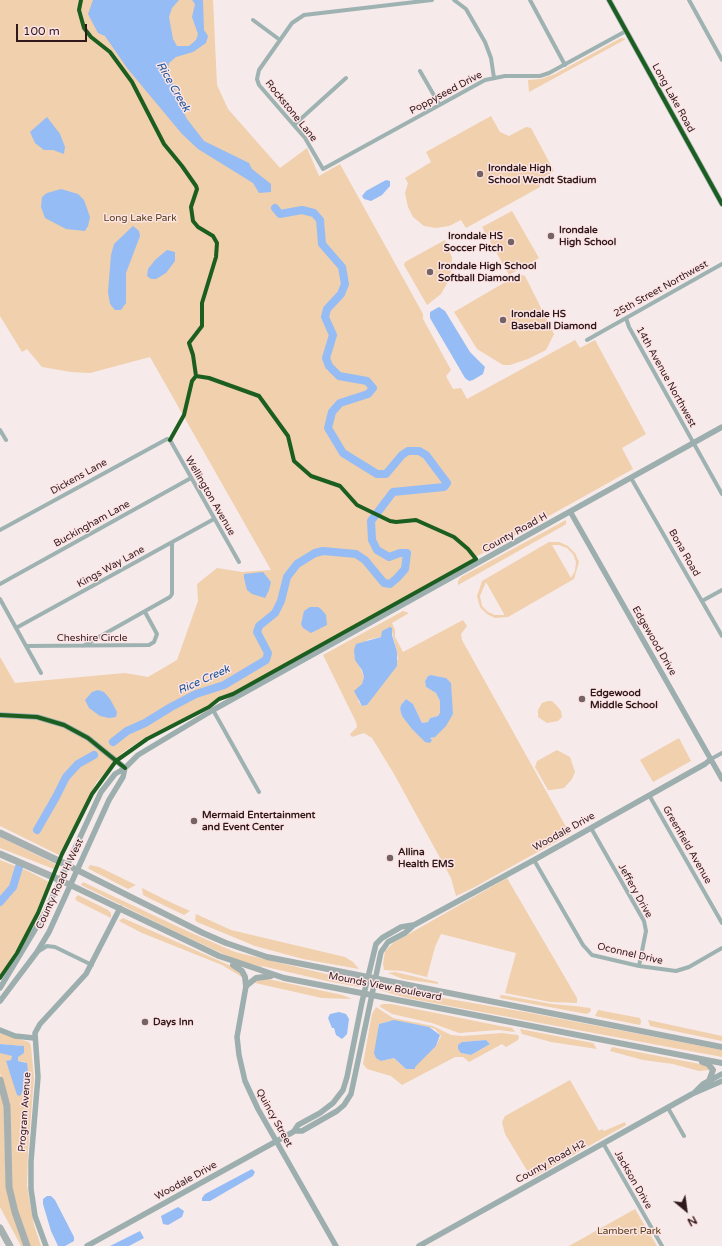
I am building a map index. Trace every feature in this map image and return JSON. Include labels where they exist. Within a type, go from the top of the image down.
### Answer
[{"type":"highway","points":[[0,833],[67,865]]},
{"type":"highway","points":[[0,854],[60,880]]},
{"type":"highway","points":[[0,1080],[7,1106],[10,1187],[15,1212],[27,1246]]},
{"type":"highway","points":[[0,1228],[10,1246]]},
{"type":"main road","name":"Mounds View Boulevard","points":[[67,865],[203,933],[246,951],[286,962],[722,1047]]},
{"type":"main road","name":"Mounds View Boulevard","points":[[60,880],[200,948],[249,968],[284,978],[722,1063]]},
{"type":"main road","points":[[200,948],[239,968],[245,977],[246,986]]},
{"type":"main road","points":[[246,986],[253,980],[260,977],[284,978]]},
{"type":"main road","points":[[678,1055],[711,1066],[714,1073],[709,1081]]},
{"type":"street","name":"Rockstone Lane","points":[[323,169],[305,138],[261,88],[257,79],[259,70],[292,23],[304,15],[432,0]]},
{"type":"street","points":[[454,0],[466,8],[485,42],[491,58],[494,78]]},
{"type":"street","points":[[530,0],[566,65]]},
{"type":"street","name":"Long Lake Road","points":[[609,0],[722,204]]},
{"type":"street","points":[[689,0],[722,60]]},
{"type":"street","points":[[253,20],[280,40]]},
{"type":"street","name":"Poppyseed Drive","points":[[323,169],[478,83],[494,78],[540,76],[566,65],[626,31]]},
{"type":"street","points":[[420,71],[439,104]]},
{"type":"street","points":[[294,125],[346,78]]},
{"type":"street","name":"25th Street Northwest","points":[[587,340],[722,264]]},
{"type":"street","name":"14th Avenue Northwest","points":[[626,318],[629,327],[722,494]]},
{"type":"street","name":"County Road H","points":[[170,736],[213,710],[571,513],[722,427]]},
{"type":"street","points":[[0,430],[6,440]]},
{"type":"street","name":"Wellington Avenue","points":[[167,439],[170,440],[239,562]]},
{"type":"street","name":"Dickens Lane","points":[[0,530],[167,439]]},
{"type":"street","name":"Buckingham Lane","points":[[0,584],[191,478]]},
{"type":"street","name":"Bona Road","points":[[632,478],[722,636]]},
{"type":"street","name":"Edgewood Drive","points":[[571,513],[722,779]]},
{"type":"street","name":"Kings Way Lane","points":[[16,628],[214,519]]},
{"type":"street","points":[[82,646],[167,600],[172,594],[172,542]]},
{"type":"street","points":[[702,601],[722,590]]},
{"type":"street","points":[[0,599],[41,673]]},
{"type":"street","name":"Cheshire Circle","points":[[26,646],[149,645],[154,642],[157,634],[145,612]]},
{"type":"street","points":[[213,710],[259,792]]},
{"type":"street","points":[[0,715],[37,717],[64,725],[88,738],[125,768]]},
{"type":"street","name":"County Road H West","points":[[0,988],[34,935],[101,792],[115,774],[125,768],[138,755],[170,736]]},
{"type":"street","name":"Woodale Drive","points":[[87,1246],[277,1141],[294,1132],[302,1131],[337,1111],[349,1098],[356,1078],[372,995],[383,948],[388,942],[405,933],[414,925],[534,860],[722,753]]},
{"type":"street","name":"County Road H West","points":[[0,1001],[49,932],[76,870],[125,768]]},
{"type":"street","name":"Greenfield Avenue","points":[[649,795],[722,922]]},
{"type":"street","name":"Jeffery Drive","points":[[591,828],[644,921],[646,931],[639,966]]},
{"type":"street","name":"Oconnel Drive","points":[[534,860],[588,952],[597,957],[671,971],[683,970],[722,948]]},
{"type":"street","points":[[0,1030],[15,1036],[34,1038],[37,1029],[86,974],[92,965],[120,908]]},
{"type":"street","name":"Woodale Drive","points":[[294,1132],[298,1125],[333,1104],[343,1090],[373,951],[378,941],[402,927],[414,925]]},
{"type":"street","points":[[36,952],[48,946],[59,948],[92,965]]},
{"type":"street","name":"Quincy Street","points":[[246,986],[237,1039],[242,1069],[252,1098],[336,1246]]},
{"type":"street","name":"Program Avenue","points":[[34,1038],[38,1077],[31,1161],[31,1189],[35,1216],[46,1246]]},
{"type":"street","name":"County Road H2","points":[[692,1094],[709,1081],[722,1074]]},
{"type":"street","name":"County Road H2","points":[[419,1246],[692,1094],[722,1081]]},
{"type":"street","points":[[668,1108],[684,1136]]},
{"type":"street","name":"Jackson Drive","points":[[603,1144],[662,1246]]},
{"type":"green space","name":"Long Lake Park","points":[[0,0],[213,0],[217,85],[228,109],[280,168],[307,148],[319,176],[340,164],[423,314],[423,319],[451,370],[446,376],[453,389],[461,388],[467,399],[575,340],[580,348],[595,340],[646,434],[622,448],[633,469],[236,691],[221,696],[211,704],[143,739],[122,753],[96,783],[59,855],[0,826],[0,657],[15,683],[125,673],[148,677],[177,660],[198,601],[197,584],[217,568],[242,572],[271,570],[150,357],[90,373],[71,372],[42,367],[27,349],[22,352],[0,316]]},
{"type":"green space","points":[[621,38],[626,39],[529,92],[528,80],[541,79],[555,74]]},
{"type":"green space","name":"Irondale High School Wendt Stadium","points":[[491,116],[500,132],[509,136],[526,127],[531,128],[554,171],[539,180],[540,187],[466,228],[461,220],[449,226],[436,228],[424,226],[413,217],[408,207],[405,193],[408,183],[405,178],[431,162],[426,152]]},
{"type":"green space","name":"Irondale HS Soccer Pitch","points":[[512,211],[539,258],[509,275],[482,227]]},
{"type":"green space","name":"Irondale High School Softball Diamond","points":[[445,240],[452,258],[450,278],[441,294],[427,305],[404,265],[405,262]]},
{"type":"green space","name":"Irondale HS Baseball Diamond","points":[[519,274],[525,276],[554,334],[546,350],[528,359],[510,365],[503,365],[477,349],[454,312]]},
{"type":"green space","points":[[566,520],[566,524],[563,526],[458,585],[458,581],[461,577]]},
{"type":"green space","points":[[549,542],[559,542],[568,546],[575,553],[579,562],[574,579],[508,617],[495,618],[487,614],[480,607],[477,596],[482,581]],"holes":[[[552,545],[559,545],[567,548],[573,554],[576,562],[575,571],[571,578]],[[486,582],[504,614],[504,615],[495,615],[488,612],[482,606],[480,596]]]},
{"type":"green space","points":[[403,611],[409,613],[392,623],[395,630],[395,637],[403,652],[463,620],[467,626],[461,634],[462,640],[570,834],[456,896],[451,878],[394,774],[372,738],[364,733],[352,737],[350,734],[357,727],[356,722],[323,655]],"holes":[[[392,631],[398,659],[367,705],[362,706],[358,701],[364,677],[358,662],[367,640],[380,637]],[[431,675],[446,678],[453,714],[438,734],[425,742],[402,716],[400,709],[401,705],[406,699],[413,704],[422,723],[428,722],[430,718],[438,716],[440,713],[440,701],[436,693],[426,687],[425,681],[428,676]]]},
{"type":"green space","points":[[552,701],[561,711],[562,717],[558,721],[547,723],[538,717],[538,710],[542,703]]},
{"type":"green space","points":[[679,738],[691,761],[653,782],[640,760]]},
{"type":"green space","points":[[557,750],[570,757],[575,772],[572,779],[564,788],[548,790],[535,767],[537,761]]},
{"type":"green space","points":[[0,837],[55,864],[54,869],[0,848]]},
{"type":"green space","points":[[0,860],[28,871],[49,882],[29,929],[0,976]]},
{"type":"green space","points":[[90,865],[99,867],[136,885],[128,889],[91,870],[88,868]]},
{"type":"green space","points":[[507,878],[577,998],[577,1003],[550,1002],[505,993],[516,953],[441,934],[435,947],[427,977],[403,971],[384,970],[383,964],[385,951],[393,943]]},
{"type":"green space","points":[[83,882],[235,952],[355,981],[361,983],[361,986],[359,987],[327,981],[261,967],[232,958],[81,885]]},
{"type":"green space","points":[[142,888],[190,911],[184,915],[143,895]]},
{"type":"green space","points":[[78,895],[108,910],[111,913],[111,918],[77,901],[75,898]]},
{"type":"green space","points":[[196,914],[231,930],[345,957],[353,962],[359,969],[303,959],[255,946],[197,922],[195,920]]},
{"type":"green space","points":[[123,918],[231,966],[240,972],[242,977],[222,965],[142,933],[119,921]]},
{"type":"green space","points":[[395,972],[438,982],[438,984],[403,979],[388,973]]},
{"type":"green space","points":[[259,979],[268,979],[342,995],[352,999],[322,998],[255,983]]},
{"type":"green space","points":[[379,987],[525,1012],[722,1050],[722,1057],[407,998],[379,990]]},
{"type":"green space","points":[[502,995],[552,1004],[590,1008],[591,1011],[587,1014],[500,998]]},
{"type":"green space","points":[[383,1004],[391,1004],[512,1028],[515,1032],[498,1030],[459,1033],[432,1023],[392,1014],[379,1006]]},
{"type":"green space","points":[[376,1007],[393,1018],[433,1026],[451,1035],[463,1036],[502,1033],[518,1035],[519,1037],[518,1040],[506,1047],[502,1044],[469,1062],[463,1057],[455,1057],[402,1085],[391,1076],[367,1069],[363,1064],[372,1014]],"holes":[[[390,1021],[429,1027],[435,1029],[441,1036],[436,1046],[412,1069],[406,1069],[394,1058],[381,1061],[377,1038],[379,1024]],[[486,1040],[490,1044],[471,1055],[461,1053],[462,1042]]]},
{"type":"green space","points":[[598,1010],[640,1018],[641,1022],[640,1025],[595,1016]]},
{"type":"green space","points":[[648,1020],[722,1036],[722,1041],[650,1026]]},
{"type":"green space","points":[[520,1029],[593,1043],[597,1049],[551,1042],[522,1034]]},
{"type":"green space","points":[[0,1033],[29,1042],[31,1046],[34,1078],[27,1186],[34,1225],[41,1246],[29,1246],[22,1229],[11,1186],[10,1103],[0,1073],[0,1052],[12,1056],[11,1060],[6,1062],[14,1082],[24,1089],[28,1072],[25,1062],[18,1061],[18,1057],[23,1046],[0,1044]]},
{"type":"green space","points":[[612,1047],[705,1065],[709,1070],[699,1071],[673,1064],[643,1060],[610,1051]]},
{"type":"green space","points":[[570,1080],[599,1131],[602,1129],[604,1131],[625,1122],[626,1125],[534,1177],[531,1177],[505,1134],[502,1122],[505,1116]]},
{"type":"green space","points":[[0,1087],[4,1100],[5,1157],[24,1246],[21,1246],[0,1207]]},
{"type":"green space","name":"Lambert Park","points":[[635,1209],[657,1246],[569,1246]]},
{"type":"water","points":[[93,0],[179,0],[172,8],[169,17],[173,39],[177,46],[189,46],[196,40],[198,34],[192,17],[195,4],[192,0],[203,0],[204,30],[208,36],[206,43],[193,52],[176,57],[169,63],[168,69],[181,107],[187,119],[204,141],[249,163],[252,169],[271,184],[271,192],[259,193],[253,183],[198,149],[182,134],[127,68],[105,36],[98,33],[88,14]]},
{"type":"water","points":[[47,117],[60,134],[65,147],[64,154],[53,150],[44,150],[35,143],[30,132]]},
{"type":"water","points":[[386,180],[390,181],[390,186],[382,195],[371,201],[364,199],[362,196],[366,191]]},
{"type":"water","points":[[61,189],[78,194],[84,200],[90,217],[85,231],[66,229],[45,218],[41,207],[42,197],[47,193]]},
{"type":"water","points":[[133,226],[139,231],[140,236],[126,273],[126,303],[121,310],[115,310],[110,304],[108,292],[111,255],[114,244]]},
{"type":"water","points":[[167,250],[175,252],[175,261],[166,273],[156,279],[151,279],[147,276],[148,269],[155,260]]},
{"type":"water","points":[[439,307],[445,311],[470,352],[485,367],[483,374],[473,380],[469,381],[465,378],[430,318],[430,312]]},
{"type":"water","points":[[263,572],[271,582],[265,598],[252,594],[247,590],[244,578],[244,574]]},
{"type":"water","points":[[310,607],[318,607],[321,609],[326,615],[327,625],[311,633],[303,628],[301,624],[304,611]]},
{"type":"water","points":[[390,627],[392,628],[392,635],[397,652],[397,666],[367,705],[362,706],[354,691],[362,684],[364,677],[362,670],[355,660],[354,650],[356,644],[381,637],[382,631]]},
{"type":"water","points":[[431,675],[446,678],[451,683],[453,714],[446,726],[435,737],[430,738],[432,740],[430,743],[425,742],[412,729],[402,716],[400,709],[401,705],[406,699],[413,704],[422,723],[428,722],[430,718],[438,716],[440,713],[440,701],[436,693],[426,687],[425,681],[428,676]]},
{"type":"water","points":[[98,690],[104,692],[110,699],[117,712],[116,717],[109,718],[100,716],[89,708],[85,700],[92,692]]},
{"type":"water","points":[[339,1012],[346,1014],[349,1019],[347,1034],[342,1039],[336,1035],[328,1018],[330,1014]]},
{"type":"water","points":[[394,1020],[429,1027],[440,1035],[436,1046],[415,1067],[415,1069],[406,1069],[394,1058],[381,1061],[376,1058],[374,1053],[379,1024]]},
{"type":"water","points":[[486,1040],[490,1044],[471,1055],[461,1053],[458,1049],[458,1045],[462,1042]]},
{"type":"water","points":[[0,1044],[24,1046],[24,1053],[18,1057],[18,1061],[27,1063],[28,1072],[24,1089],[20,1096],[17,1095],[6,1061],[11,1060],[12,1056],[0,1053]]},
{"type":"water","points":[[252,1169],[255,1172],[253,1176],[210,1201],[202,1201],[205,1194]]},
{"type":"water","points":[[47,1196],[51,1196],[55,1200],[74,1237],[74,1241],[65,1246],[58,1246],[51,1231],[43,1204],[43,1199]]},
{"type":"water","points":[[178,1207],[184,1211],[182,1217],[168,1225],[163,1224],[161,1216]]},
{"type":"water","points":[[140,1231],[144,1238],[129,1246],[110,1246]]},
{"type":"waterway","name":"Rice Creek","points":[[113,742],[127,731],[145,723],[171,707],[196,694],[224,685],[266,660],[268,653],[257,632],[259,626],[275,613],[281,601],[287,577],[297,564],[315,553],[323,551],[356,554],[365,560],[384,583],[390,584],[405,569],[407,553],[400,553],[389,557],[377,550],[372,540],[371,521],[393,492],[444,487],[447,483],[426,455],[419,451],[408,451],[402,455],[386,474],[377,474],[343,453],[328,428],[332,412],[340,403],[368,394],[373,388],[367,381],[339,376],[329,366],[326,358],[333,335],[325,317],[327,309],[341,294],[345,284],[342,267],[322,244],[320,220],[314,213],[302,210],[280,214],[275,208]]},
{"type":"waterway","name":"Rice Creek","points":[[37,830],[66,777],[78,764],[94,755]]},
{"type":"waterway","name":"Rice Creek","points":[[0,902],[13,887],[19,867]]},
{"type":"cycle path","points":[[81,0],[79,10],[84,28],[91,37],[110,52],[132,82],[164,144],[196,186],[197,189],[191,207],[193,221],[198,227],[213,236],[217,243],[216,257],[202,303],[202,326],[189,343],[193,355],[196,376],[192,381],[184,415],[170,440]]},
{"type":"cycle path","points":[[609,0],[722,204]]},
{"type":"cycle path","points":[[0,978],[17,953],[38,913],[62,854],[92,794],[116,761],[147,739],[209,707],[219,699],[233,694],[476,559],[468,549],[454,537],[416,520],[396,522],[390,521],[357,505],[340,486],[311,476],[294,461],[288,436],[259,396],[209,378],[196,376]]},
{"type":"cycle path","points":[[0,715],[37,717],[64,725],[88,738],[125,768]]},
{"type":"place","name":"Irondale High School Wendt Stadium","points":[[480,174]]},
{"type":"place","name":"Irondale High School","points":[[551,236]]},
{"type":"place","name":"Irondale HS Soccer Pitch","points":[[511,242]]},
{"type":"place","name":"Irondale High School Softball Diamond","points":[[430,272]]},
{"type":"place","name":"Irondale HS Baseball Diamond","points":[[503,320]]},
{"type":"place","name":"Edgewood Middle School","points":[[582,699]]},
{"type":"place","name":"Mermaid Entertainment and Event Center","points":[[194,821]]},
{"type":"place","name":"Allina Health EMS","points":[[390,858]]},
{"type":"place","name":"Days Inn","points":[[145,1022]]}]
